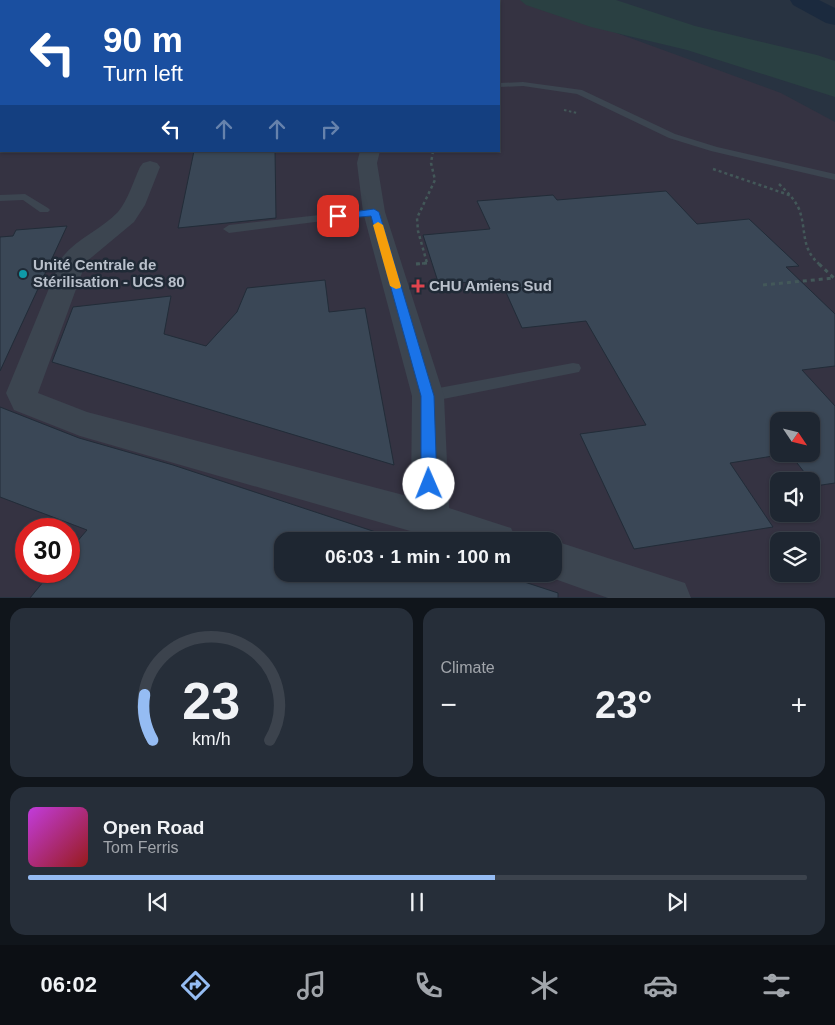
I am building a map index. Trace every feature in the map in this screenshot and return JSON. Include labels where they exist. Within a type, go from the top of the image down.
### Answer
[{"type":"street","points":[[370,152],[367,163],[374,212],[428,396],[430,520]]},
{"type":"street","points":[[150,167],[130,211],[119,224],[86,247],[74,259],[22,392],[26,402],[80,423],[468,532]]},
{"type":"street","points":[[562,562],[670,598]]},
{"type":"lane","points":[[500,85],[523,84],[579,92],[672,136],[714,149],[835,177]]},
{"type":"lane","points":[[0,198],[25,197],[44,210]]},
{"type":"lane","points":[[229,229],[374,212]]},
{"type":"lane","points":[[428,396],[573,368]]},
{"type":"path","points":[[390,268],[427,263],[418,231],[417,218],[435,180],[431,164],[433,152]]},
{"type":"path","points":[[763,161],[772,176],[792,196],[799,210],[810,256],[834,278]]},
{"type":"path","points":[[763,286],[834,278]]},
{"type":"shaded area","name":"CHU Amiens Sud","points":[[500,0],[526,0],[781,93],[835,122],[835,597],[0,597],[0,152],[500,152]]},
{"type":"green space","points":[[520,0],[616,0],[695,26],[817,55],[835,61],[835,97],[687,50],[591,27],[526,5]]},
{"type":"building","points":[[194,152],[275,152],[276,218],[178,228]]},
{"type":"building","points":[[666,191],[697,224],[749,219],[799,266],[786,267],[835,314],[835,366],[802,370],[835,406],[835,483],[820,485],[820,472],[804,472],[796,462],[820,462],[820,412],[770,412],[770,456],[730,463],[773,527],[634,549],[580,434],[646,425],[586,321],[522,328],[500,279],[439,285],[423,235],[490,229],[477,201],[553,195],[557,200]]},
{"type":"building","name":"Unité Centrale de Stérilisation - UCS 80","points":[[67,226],[0,371],[0,237],[13,236],[16,230]]},
{"type":"building","points":[[325,280],[329,312],[365,308],[394,465],[52,362],[73,307],[171,296],[164,334],[206,346],[237,312],[247,288]]},
{"type":"building","points":[[0,407],[79,438],[173,465],[376,532],[274,532],[274,582],[524,582],[558,593],[558,598],[30,598],[42,583],[80,583],[80,538],[87,530],[80,527],[80,518],[55,518],[0,497]]},
{"type":"waterway","points":[[801,0],[835,18]]},
{"type":"slow traffic","points":[[378,225],[396,286]]},
{"type":"place","name":"Unité Centrale de Stérilisation - UCS 80","points":[[23,274]]},
{"type":"place","name":"CHU Amiens Sud","points":[[418,286]]},
{"type":"route","points":[[338,216],[374,212],[428,396],[429,484]]}]
